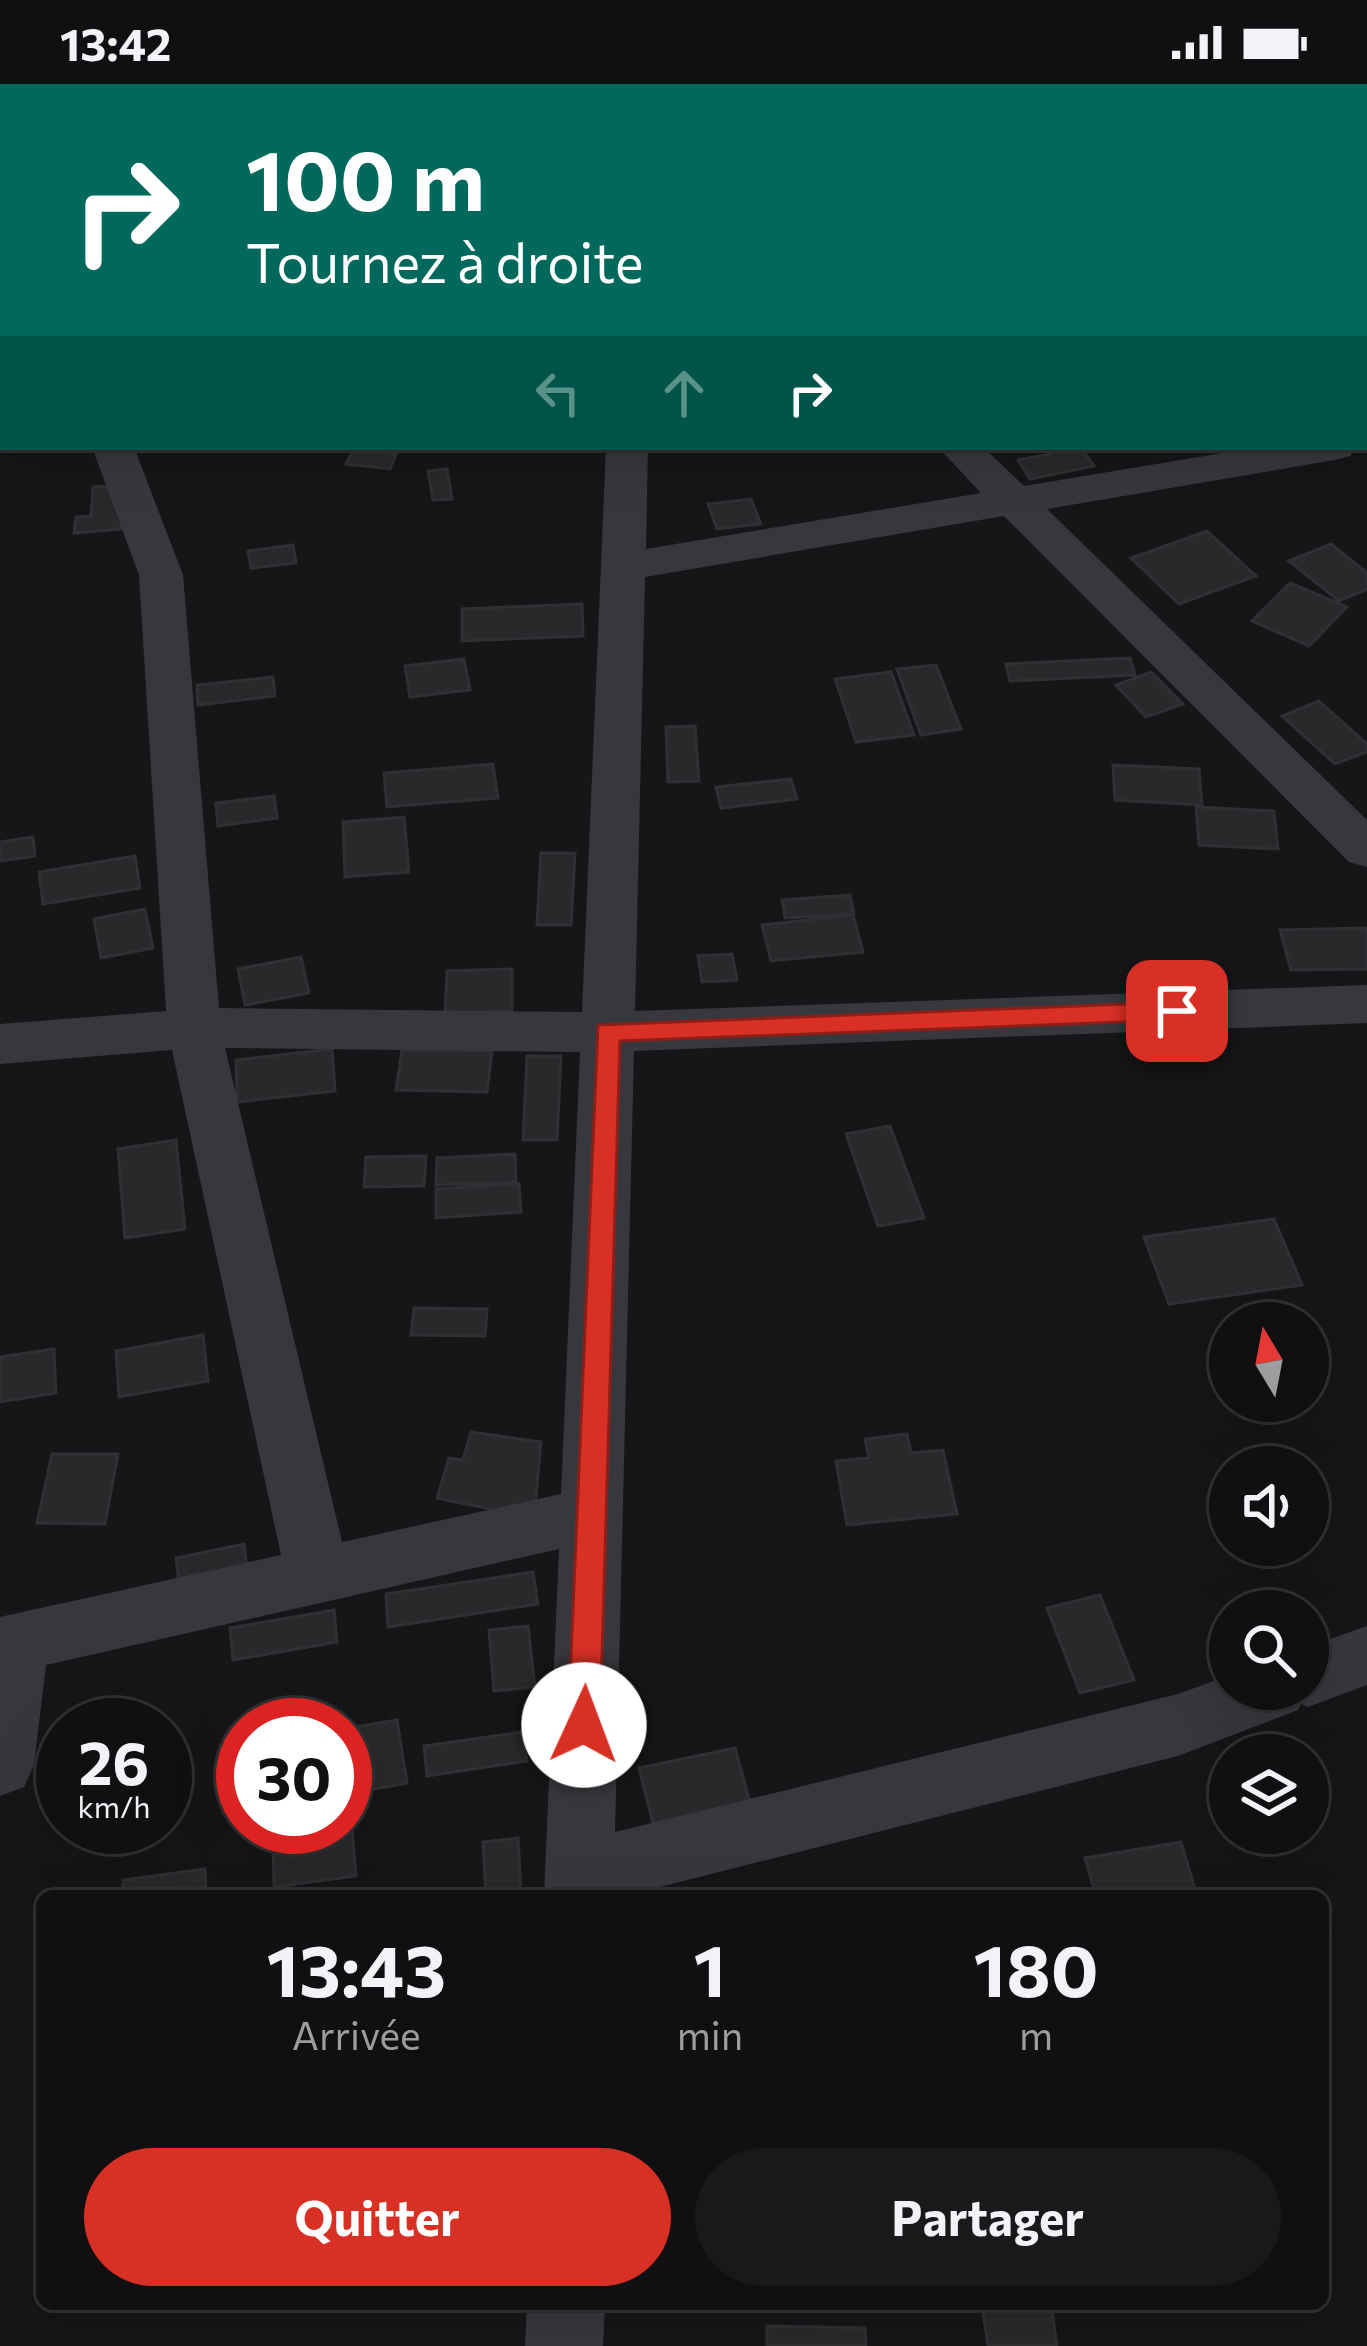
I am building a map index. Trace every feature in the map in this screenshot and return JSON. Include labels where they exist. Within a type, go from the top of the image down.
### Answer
[{"type":"street","points":[[114,450],[161,575],[194,1028],[318,1578]]},
{"type":"street","points":[[627,450],[579,1885],[1178,1725],[1218,1710]]},
{"type":"street","points":[[962,450],[1362,836]]},
{"type":"street","points":[[623,567],[1318,450]]},
{"type":"street","points":[[0,1044],[194,1028],[608,1032],[1367,1004]]},
{"type":"street","points":[[0,1765],[8,1645],[592,1515]]},
{"type":"street","points":[[1329,1669],[1367,1655]]},
{"type":"street","points":[[564,2346],[566,2310]]},
{"type":"building","points":[[353,450],[396,454],[390,469],[346,464]]},
{"type":"building","points":[[1048,450],[1082,450],[1094,466],[1030,479],[1018,460],[1051,454]]},
{"type":"building","points":[[447,469],[452,499],[433,500],[428,471]]},
{"type":"building","points":[[123,485],[121,529],[74,533],[76,517],[91,516],[93,487]]},
{"type":"building","points":[[751,499],[761,524],[717,529],[708,504]]},
{"type":"building","points":[[1207,531],[1256,576],[1179,604],[1131,558]]},
{"type":"building","points":[[1331,544],[1367,573],[1367,589],[1339,601],[1289,561]]},
{"type":"building","points":[[293,545],[296,563],[251,568],[248,551]]},
{"type":"building","points":[[1290,583],[1347,607],[1309,646],[1252,621]]},
{"type":"building","points":[[582,604],[583,636],[462,641],[462,609]]},
{"type":"building","points":[[1130,658],[1135,675],[1010,681],[1006,664]]},
{"type":"building","points":[[464,659],[470,690],[410,697],[405,666]]},
{"type":"building","points":[[936,665],[961,729],[921,735],[897,669]]},
{"type":"building","points":[[891,672],[914,735],[856,742],[835,679]]},
{"type":"building","points":[[1151,672],[1183,704],[1146,717],[1116,685]]},
{"type":"building","points":[[273,677],[275,696],[198,705],[197,685]]},
{"type":"building","points":[[1319,701],[1367,744],[1367,752],[1335,764],[1282,716]]},
{"type":"building","points":[[695,726],[699,781],[668,782],[666,727]]},
{"type":"building","points":[[493,764],[498,798],[387,807],[384,773]]},
{"type":"building","points":[[1113,765],[1199,769],[1202,805],[1115,800]]},
{"type":"building","points":[[791,779],[797,799],[721,808],[716,787]]},
{"type":"building","points":[[274,796],[277,818],[218,826],[216,803]]},
{"type":"building","points":[[1196,807],[1274,811],[1278,849],[1199,845]]},
{"type":"building","points":[[404,817],[409,872],[345,877],[343,822]]},
{"type":"building","points":[[33,837],[35,856],[0,861],[0,842]]},
{"type":"building","points":[[541,853],[575,853],[571,925],[537,925]]},
{"type":"building","points":[[135,856],[140,888],[43,904],[39,872]]},
{"type":"building","points":[[850,895],[854,914],[785,918],[782,900]]},
{"type":"building","points":[[145,909],[153,948],[101,958],[94,919]]},
{"type":"building","points":[[853,915],[863,952],[771,961],[762,925]]},
{"type":"building","points":[[1367,928],[1367,969],[1291,970],[1280,930]]},
{"type":"building","points":[[732,954],[737,980],[702,982],[698,956]]},
{"type":"building","points":[[301,957],[309,993],[245,1005],[238,969]]},
{"type":"building","points":[[512,969],[512,1011],[445,1013],[447,971]]},
{"type":"building","points":[[332,1049],[335,1091],[237,1102],[236,1060]]},
{"type":"building","points":[[402,1050],[492,1051],[487,1092],[396,1090]]},
{"type":"building","points":[[527,1056],[561,1056],[557,1140],[523,1140]]},
{"type":"building","points":[[890,1126],[924,1218],[878,1226],[846,1134]]},
{"type":"building","points":[[176,1140],[185,1229],[125,1238],[118,1149]]},
{"type":"building","points":[[515,1154],[516,1182],[436,1185],[437,1158]]},
{"type":"building","points":[[426,1156],[424,1186],[364,1187],[366,1157]]},
{"type":"building","points":[[519,1184],[521,1212],[436,1218],[436,1189]]},
{"type":"building","points":[[1274,1219],[1302,1285],[1169,1304],[1144,1237]]},
{"type":"building","points":[[414,1308],[487,1309],[485,1336],[411,1335]]},
{"type":"building","points":[[203,1335],[208,1381],[119,1397],[116,1351]]},
{"type":"building","points":[[54,1349],[56,1393],[0,1402],[0,1357]]},
{"type":"building","points":[[471,1432],[541,1442],[534,1518],[437,1498],[449,1458],[463,1460]]},
{"type":"building","points":[[907,1434],[911,1453],[943,1450],[957,1514],[847,1525],[836,1461],[869,1458],[865,1439]]},
{"type":"building","points":[[52,1454],[118,1454],[105,1524],[37,1523]]},
{"type":"building","points":[[244,1544],[248,1579],[180,1592],[176,1558]]},
{"type":"building","points":[[533,1572],[538,1604],[388,1627],[386,1594]]},
{"type":"building","points":[[1100,1595],[1134,1680],[1080,1693],[1047,1608]]},
{"type":"building","points":[[334,1610],[337,1642],[233,1660],[230,1628]]},
{"type":"building","points":[[528,1626],[535,1687],[494,1691],[489,1630]]},
{"type":"building","points":[[397,1720],[407,1783],[372,1790],[372,1724]]},
{"type":"building","points":[[523,1732],[527,1761],[427,1776],[424,1746]]},
{"type":"building","points":[[735,1748],[750,1802],[653,1823],[639,1768]]},
{"type":"building","points":[[518,1838],[521,1890],[486,1890],[483,1842]]},
{"type":"building","points":[[1181,1842],[1195,1890],[1094,1890],[1085,1858]]},
{"type":"building","points":[[273,1854],[354,1854],[356,1876],[274,1887]]},
{"type":"building","points":[[205,1869],[206,1890],[123,1890],[123,1880]]},
{"type":"building","points":[[983,2310],[1052,2310],[1057,2346],[988,2346]]},
{"type":"building","points":[[767,2326],[865,2328],[866,2346],[767,2346]]},
{"type":"route","points":[[584,1725],[608,1032],[1177,1011]]}]
